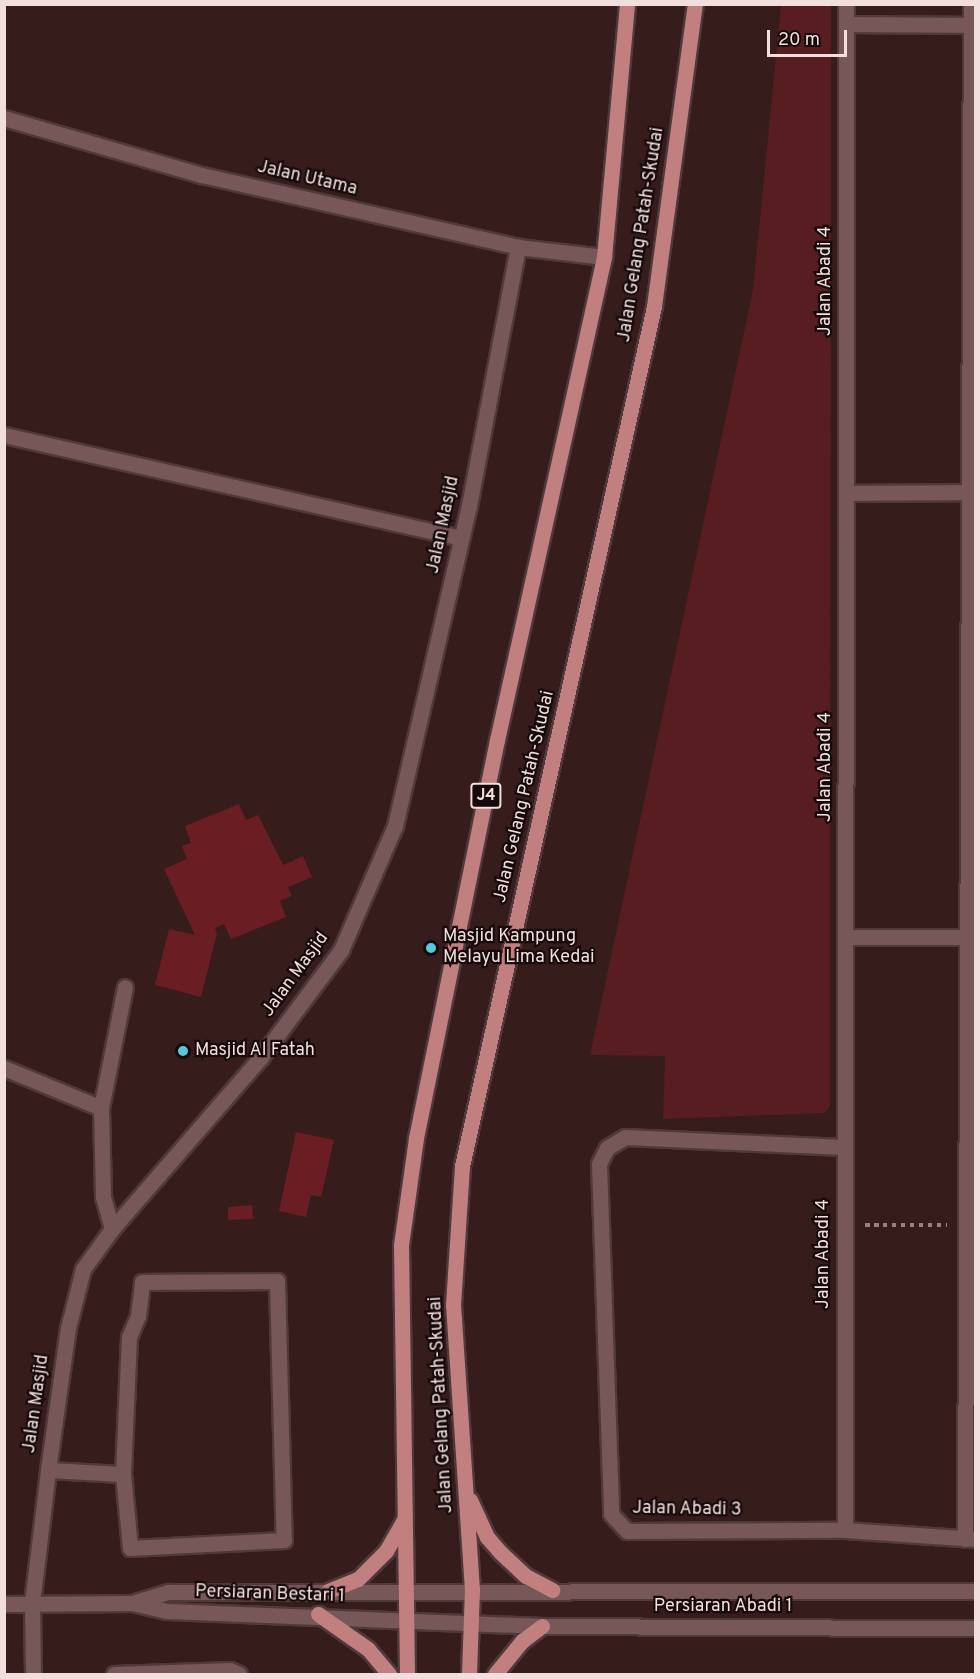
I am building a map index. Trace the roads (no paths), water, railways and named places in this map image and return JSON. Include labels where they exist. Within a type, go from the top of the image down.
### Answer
[{"type":"main road","name":"Jalan Gelang Patah-Skudai","points":[[407,1674],[401,1245],[416,1138],[497,740],[604,257],[627,4]]},
{"type":"main road","name":"Jalan Gelang Patah-Skudai","points":[[469,1674],[472,1590],[453,1305],[462,1166],[654,306],[695,4]]},
{"type":"main road","points":[[466,1492],[487,1537],[501,1553],[526,1576],[552,1590]]},
{"type":"main road","points":[[328,1591],[358,1578],[375,1563],[406,1518]]},
{"type":"main road","points":[[318,1614],[368,1649],[389,1674]]},
{"type":"main road","points":[[495,1674],[522,1641],[542,1626]]},
{"type":"street","name":"Jalan Abadi 4","points":[[845,1530],[843,1147],[846,936],[846,4]]},
{"type":"street","points":[[970,1539],[968,1225],[972,937],[973,25],[971,4]]},
{"type":"street","points":[[846,24],[973,25]]},
{"type":"street","name":"Jalan Utama","points":[[4,118],[202,175],[518,247],[604,257]]},
{"type":"street","name":"Jalan Masjid","points":[[33,1674],[32,1603],[48,1470],[68,1328],[83,1269],[112,1228],[261,1057],[341,950],[395,826],[461,538],[518,247]]},
{"type":"street","points":[[4,435],[461,538]]},
{"type":"street","points":[[846,493],[972,492]]},
{"type":"street","points":[[846,936],[972,937]]},
{"type":"street","points":[[112,1228],[103,1197],[101,1108],[125,987]]},
{"type":"street","points":[[4,1068],[101,1108]]},
{"type":"street","name":"Jalan Abadi 3","points":[[843,1147],[625,1137],[607,1148],[599,1164],[611,1514],[627,1531],[845,1530],[970,1539]]},
{"type":"street","points":[[277,1281],[284,1540],[130,1548],[123,1474],[129,1337],[138,1316],[142,1282],[277,1281]]},
{"type":"street","points":[[48,1470],[123,1474]]},
{"type":"street","name":"Persiaran Bestari 1","points":[[132,1603],[168,1592],[328,1591],[406,1594],[472,1590]]},
{"type":"street","name":"Persiaran Abadi 1","points":[[472,1590],[975,1591]]},
{"type":"street","name":"Persiaran Bestari 1","points":[[4,1604],[132,1603],[167,1611],[318,1614],[470,1623]]},
{"type":"street","name":"Persiaran Abadi 1","points":[[470,1623],[542,1626],[975,1628]]},
{"type":"street","points":[[114,1674],[230,1670],[239,1674]]},
{"type":"place","name":"Masjid Kampung Melayu Lima Kedai","points":[[431,948]]},
{"type":"place","name":"Masjid Al Fatah","points":[[183,1051]]}]
